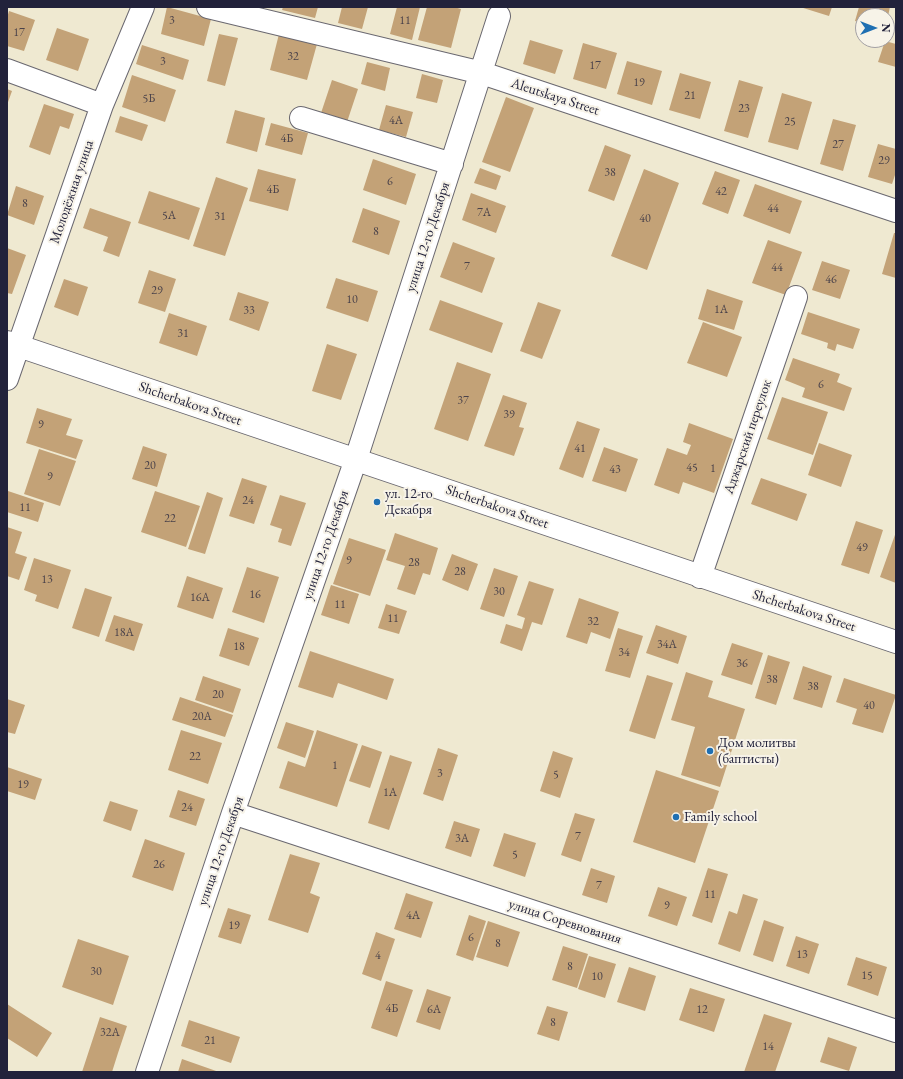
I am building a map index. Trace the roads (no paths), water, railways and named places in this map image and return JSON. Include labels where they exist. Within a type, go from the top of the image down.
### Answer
[{"type":"street","name":"Молодёжная улица","points":[[7,379],[13,344],[102,105],[143,7]]},
{"type":"street","name":"Aleutskaya Street","points":[[208,7],[482,73],[896,211]]},
{"type":"street","name":"улица 12-го Декабря","points":[[147,1072],[233,813],[356,459],[482,73],[499,16]]},
{"type":"street","points":[[7,70],[102,105]]},
{"type":"street","points":[[301,118],[452,164]]},
{"type":"street","name":"Аджарский переулок","points":[[700,577],[796,297]]},
{"type":"street","name":"Shcherbakova Street","points":[[13,344],[896,642]]},
{"type":"street","name":"улица Соревнования","points":[[233,813],[896,1031]]},
{"type":"place","name":"ул. 12-го Декабря","points":[[377,502]]},
{"type":"place","name":"Дом молитвы (баптисты)","points":[[710,751]]},
{"type":"place","name":"Family school","points":[[676,817]]}]
